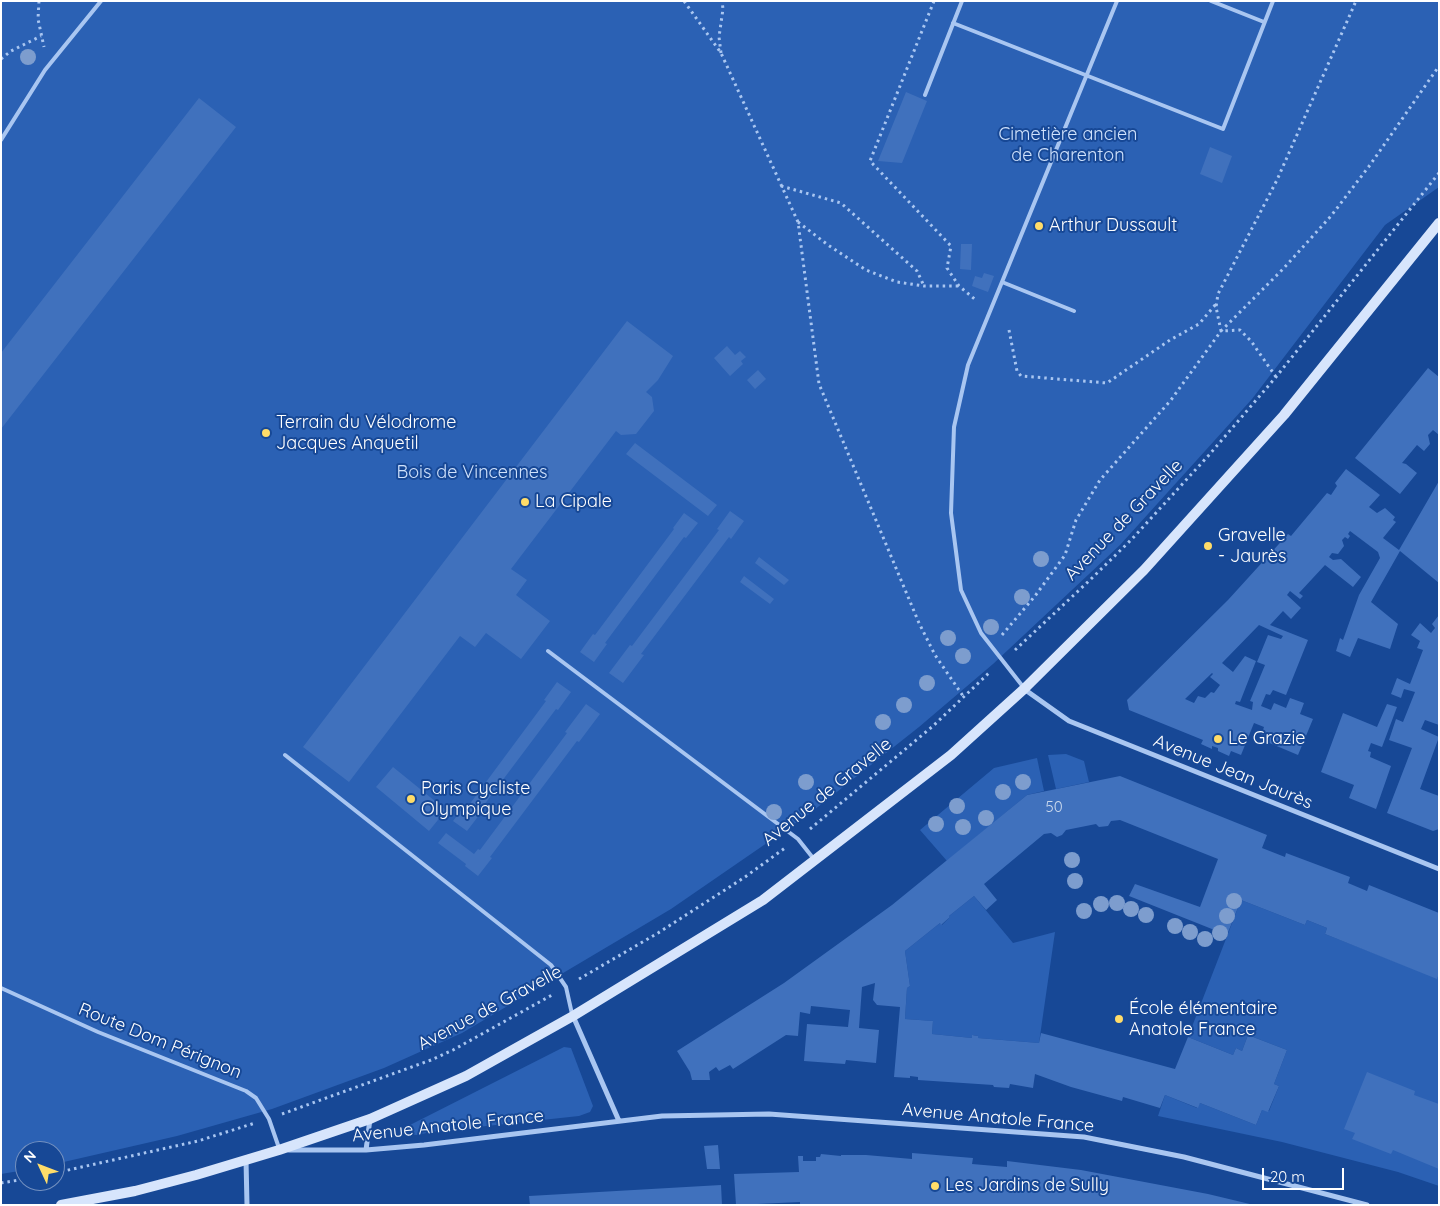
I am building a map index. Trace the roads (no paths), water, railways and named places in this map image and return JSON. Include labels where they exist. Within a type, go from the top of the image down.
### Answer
[{"type":"street","points":[[61,1205],[135,1191],[279,1150],[370,1119],[466,1076],[572,1016],[763,900],[951,755],[1024,689],[1144,570],[1284,415],[1439,223]]},
{"type":"street","name":"Avenue Jean Jaurès","points":[[1024,689],[1069,721],[1439,869]]},
{"type":"street","points":[[572,1016],[619,1121]]},
{"type":"street","name":"Avenue Anatole France","points":[[279,1150],[366,1150],[424,1145],[662,1116],[769,1114],[1084,1137],[1184,1157],[1367,1205]]},
{"type":"street","points":[[366,1150],[370,1119]]},
{"type":"street","points":[[246,1160],[247,1205]]},
{"type":"lane","points":[[1,140],[50,64],[101,1]]},
{"type":"lane","points":[[926,95],[962,1]]},
{"type":"lane","points":[[1024,689],[981,633],[960,590],[951,513],[954,427],[968,365],[1117,1]]},
{"type":"lane","points":[[1211,1],[1264,22]]},
{"type":"lane","points":[[953,23],[1223,129],[1272,1]]},
{"type":"lane","points":[[1002,282],[1074,311]]},
{"type":"lane","points":[[548,651],[798,839],[815,860]]},
{"type":"lane","points":[[285,755],[551,965],[566,987],[572,1016]]},
{"type":"lane","name":"Route Dom Pérignon","points":[[1,988],[98,1032],[246,1091],[256,1098],[269,1119],[279,1150]]},
{"type":"place","name":"Arthur Dussault","points":[[1039,226]]},
{"type":"place","name":"Terrain du Vélodrome Jacques Anquetil","points":[[266,433]]},
{"type":"place","name":"La Cipale","points":[[525,502]]},
{"type":"place","name":"Gravelle - Jaurès","points":[[1208,546]]},
{"type":"place","name":"Le Grazie","points":[[1218,739]]},
{"type":"place","name":"Paris Cycliste Olympique","points":[[411,799]]},
{"type":"place","name":"École élémentaire Anatole France","points":[[1119,1019]]},
{"type":"place","name":"Les Jardins de Sully","points":[[935,1186]]},
{"type":"park label","name":"Cimetière ancien de Charenton","points":[[1068,145]]},
{"type":"park label","name":"Bois de Vincennes","points":[[472,473]]}]
